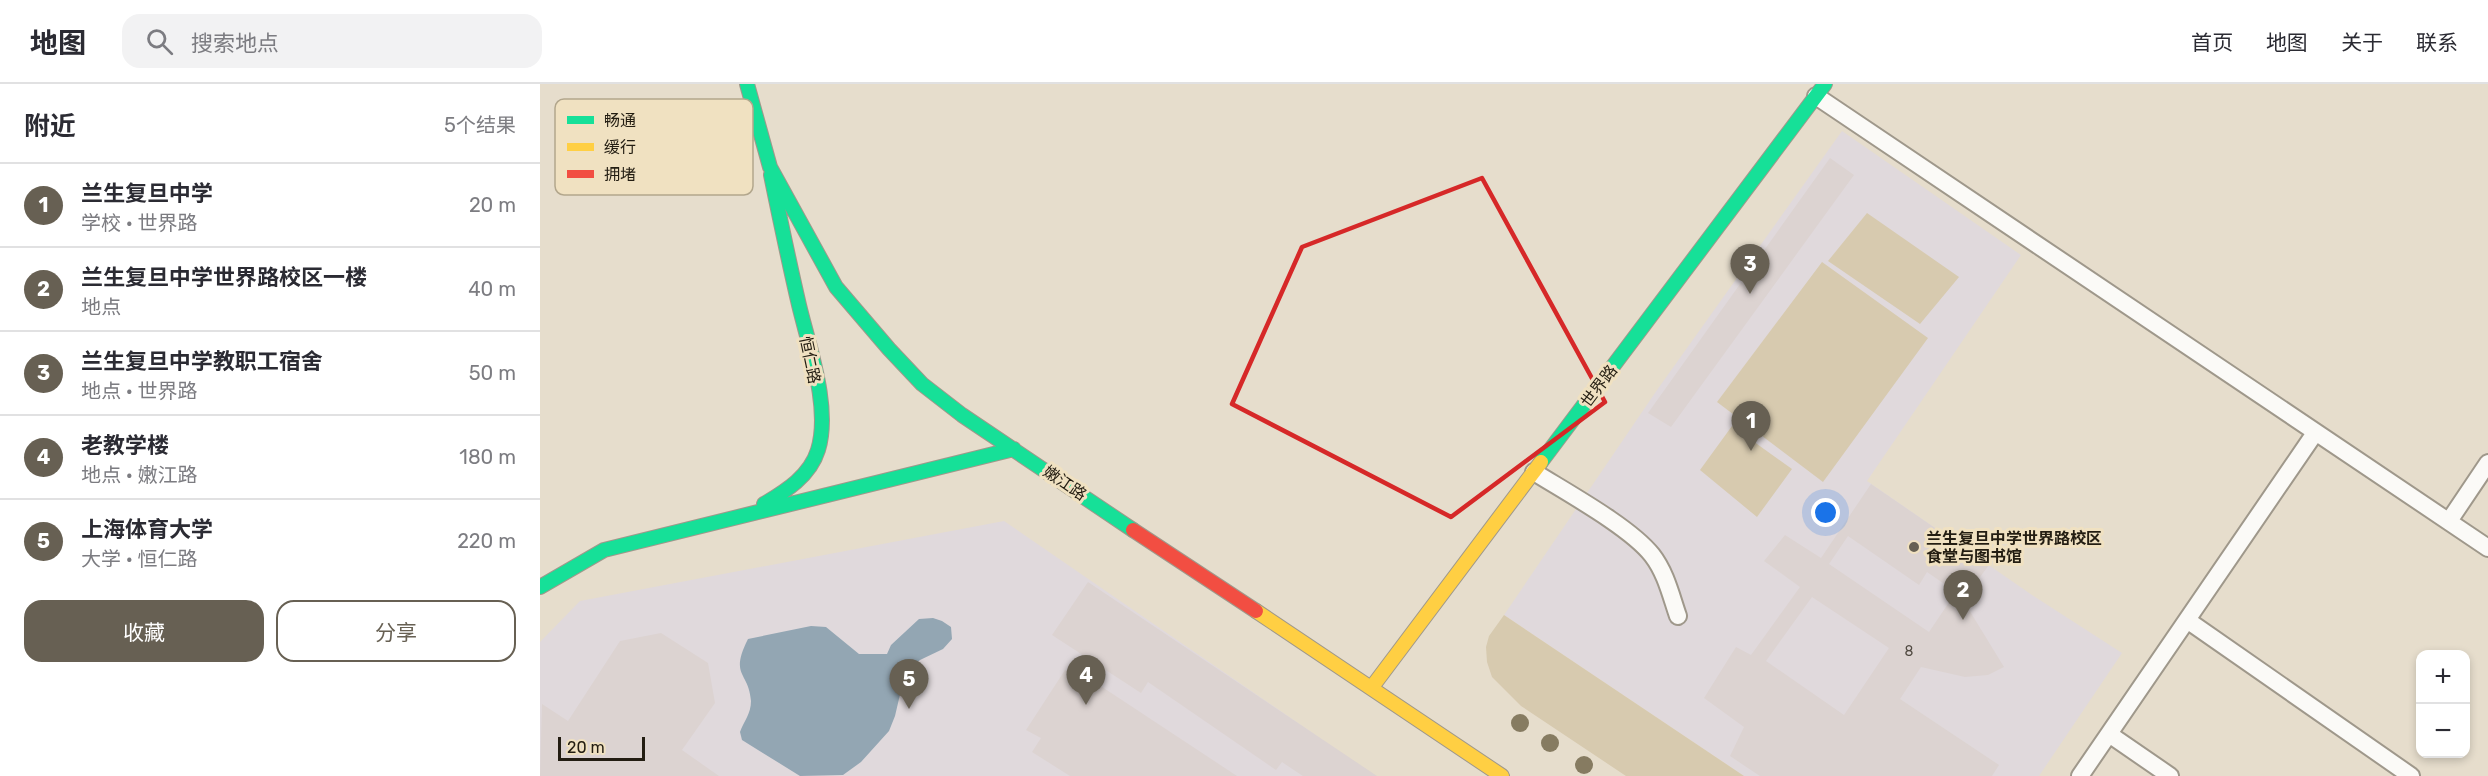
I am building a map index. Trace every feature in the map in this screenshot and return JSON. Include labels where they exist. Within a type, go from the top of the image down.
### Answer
[{"type":"street","name":"嫩江路","points":[[747,84],[751,99]]},
{"type":"street","name":"世界路","points":[[1372,687],[1821,90]]},
{"type":"street","name":"嫩江路","points":[[753,106],[770,167],[836,287],[889,349],[930,390],[962,415],[1502,776]]},
{"type":"street","name":"恒仁路","points":[[741,518],[800,480],[819,450],[822,434],[814,375],[770,167]]},
{"type":"street","name":"恒仁路","points":[[540,587],[604,550],[1014,449]]},
{"type":"lane","points":[[1821,90],[2315,433],[2488,548]]},
{"type":"lane","points":[[2080,776],[2315,433]]},
{"type":"lane","points":[[2449,521],[2488,463]]},
{"type":"lane","points":[[1534,472],[1611,521],[1644,546],[1654,557],[1665,578],[1678,616]]},
{"type":"lane","points":[[2187,620],[2411,776]]},
{"type":"lane","points":[[2109,734],[2170,776]]},
{"type":"highlighted area","points":[[1482,178],[1605,402],[1451,517],[1232,404],[1302,247]]},
{"type":"shaded area","points":[[1842,131],[2021,255],[1867,481],[2032,595],[2122,653],[2039,776],[1744,776],[1504,615],[1657,390]]},
{"type":"shaded area","points":[[1867,213],[1959,277],[1920,324],[1828,261]]},
{"type":"shaded area","points":[[1822,262],[1928,338],[1823,482],[1717,402]]},
{"type":"shaded area","points":[[1732,426],[1792,469],[1757,517],[1700,470]]},
{"type":"shaded area","points":[[1004,521],[1375,776],[540,776],[540,642],[580,601]]},
{"type":"shaded area","points":[[1504,615],[1744,776],[1626,776],[1521,706],[1492,677],[1487,662],[1486,647],[1489,636]]},
{"type":"water","points":[[933,618],[951,627],[952,639],[943,649],[920,660],[905,673],[889,731],[861,762],[843,775],[800,776],[742,740],[740,732],[751,706],[750,691],[740,667],[740,660],[748,639],[811,626],[826,627],[859,654],[887,654],[891,645],[919,619]]},
{"type":"building","points":[[1830,158],[1854,175],[1671,427],[1648,413]]},
{"type":"building","points":[[1871,484],[1989,565],[1963,600],[2004,667],[1988,675],[1965,677],[1921,667],[1900,699],[1999,765],[1992,776],[1760,776],[1730,756],[1744,727],[1704,698],[1736,647],[1751,655],[1800,587],[1764,561],[1785,535],[1821,558]],"holes":[[[1848,536],[1919,585],[1927,572],[1956,592],[1929,632],[1829,564]],[[1812,597],[1889,648],[1844,715],[1766,661]]]},
{"type":"building","points":[[1088,582],[1377,776],[1303,776],[1282,762],[1276,770],[1148,682],[1141,693],[1052,635]]},
{"type":"building","points":[[661,633],[708,663],[715,703],[682,750],[719,776],[540,776],[542,704],[568,721],[620,641]]},
{"type":"building","points":[[1065,670],[1079,680],[1084,675],[1237,776],[1070,776],[1032,752],[1041,738],[1026,730]]},
{"type":"traffic: fast","points":[[747,84],[751,99]]},
{"type":"traffic: fast","points":[[1541,462],[1825,84]]},
{"type":"traffic: fast","points":[[753,106],[770,167],[836,287],[889,349],[922,384],[962,415],[1133,530]]},
{"type":"traffic: fast","points":[[764,504],[789,488],[809,468],[818,450],[822,416],[817,378],[771,175]]},
{"type":"traffic: fast","points":[[540,587],[604,550],[1014,449]]},
{"type":"traffic: slow","points":[[1372,687],[1541,462]]},
{"type":"traffic: slow","points":[[1256,611],[1502,776]]},
{"type":"traffic: jam","points":[[1133,530],[1256,611]]},
{"type":"place","name":"兰生复旦中学教职工宿舍","points":[[1750,294]]},
{"type":"place","name":"兰生复旦中学","points":[[1751,451]]},
{"type":"place","name":"兰生复旦中学世界路校区 食堂与图书馆","points":[[1914,547]]},
{"type":"place","name":"兰生复旦中学世界路校区一楼","points":[[1963,620]]},
{"type":"place","name":"老教学楼","points":[[1086,705]]},
{"type":"place","name":"上海体育大学","points":[[909,709]]}]
